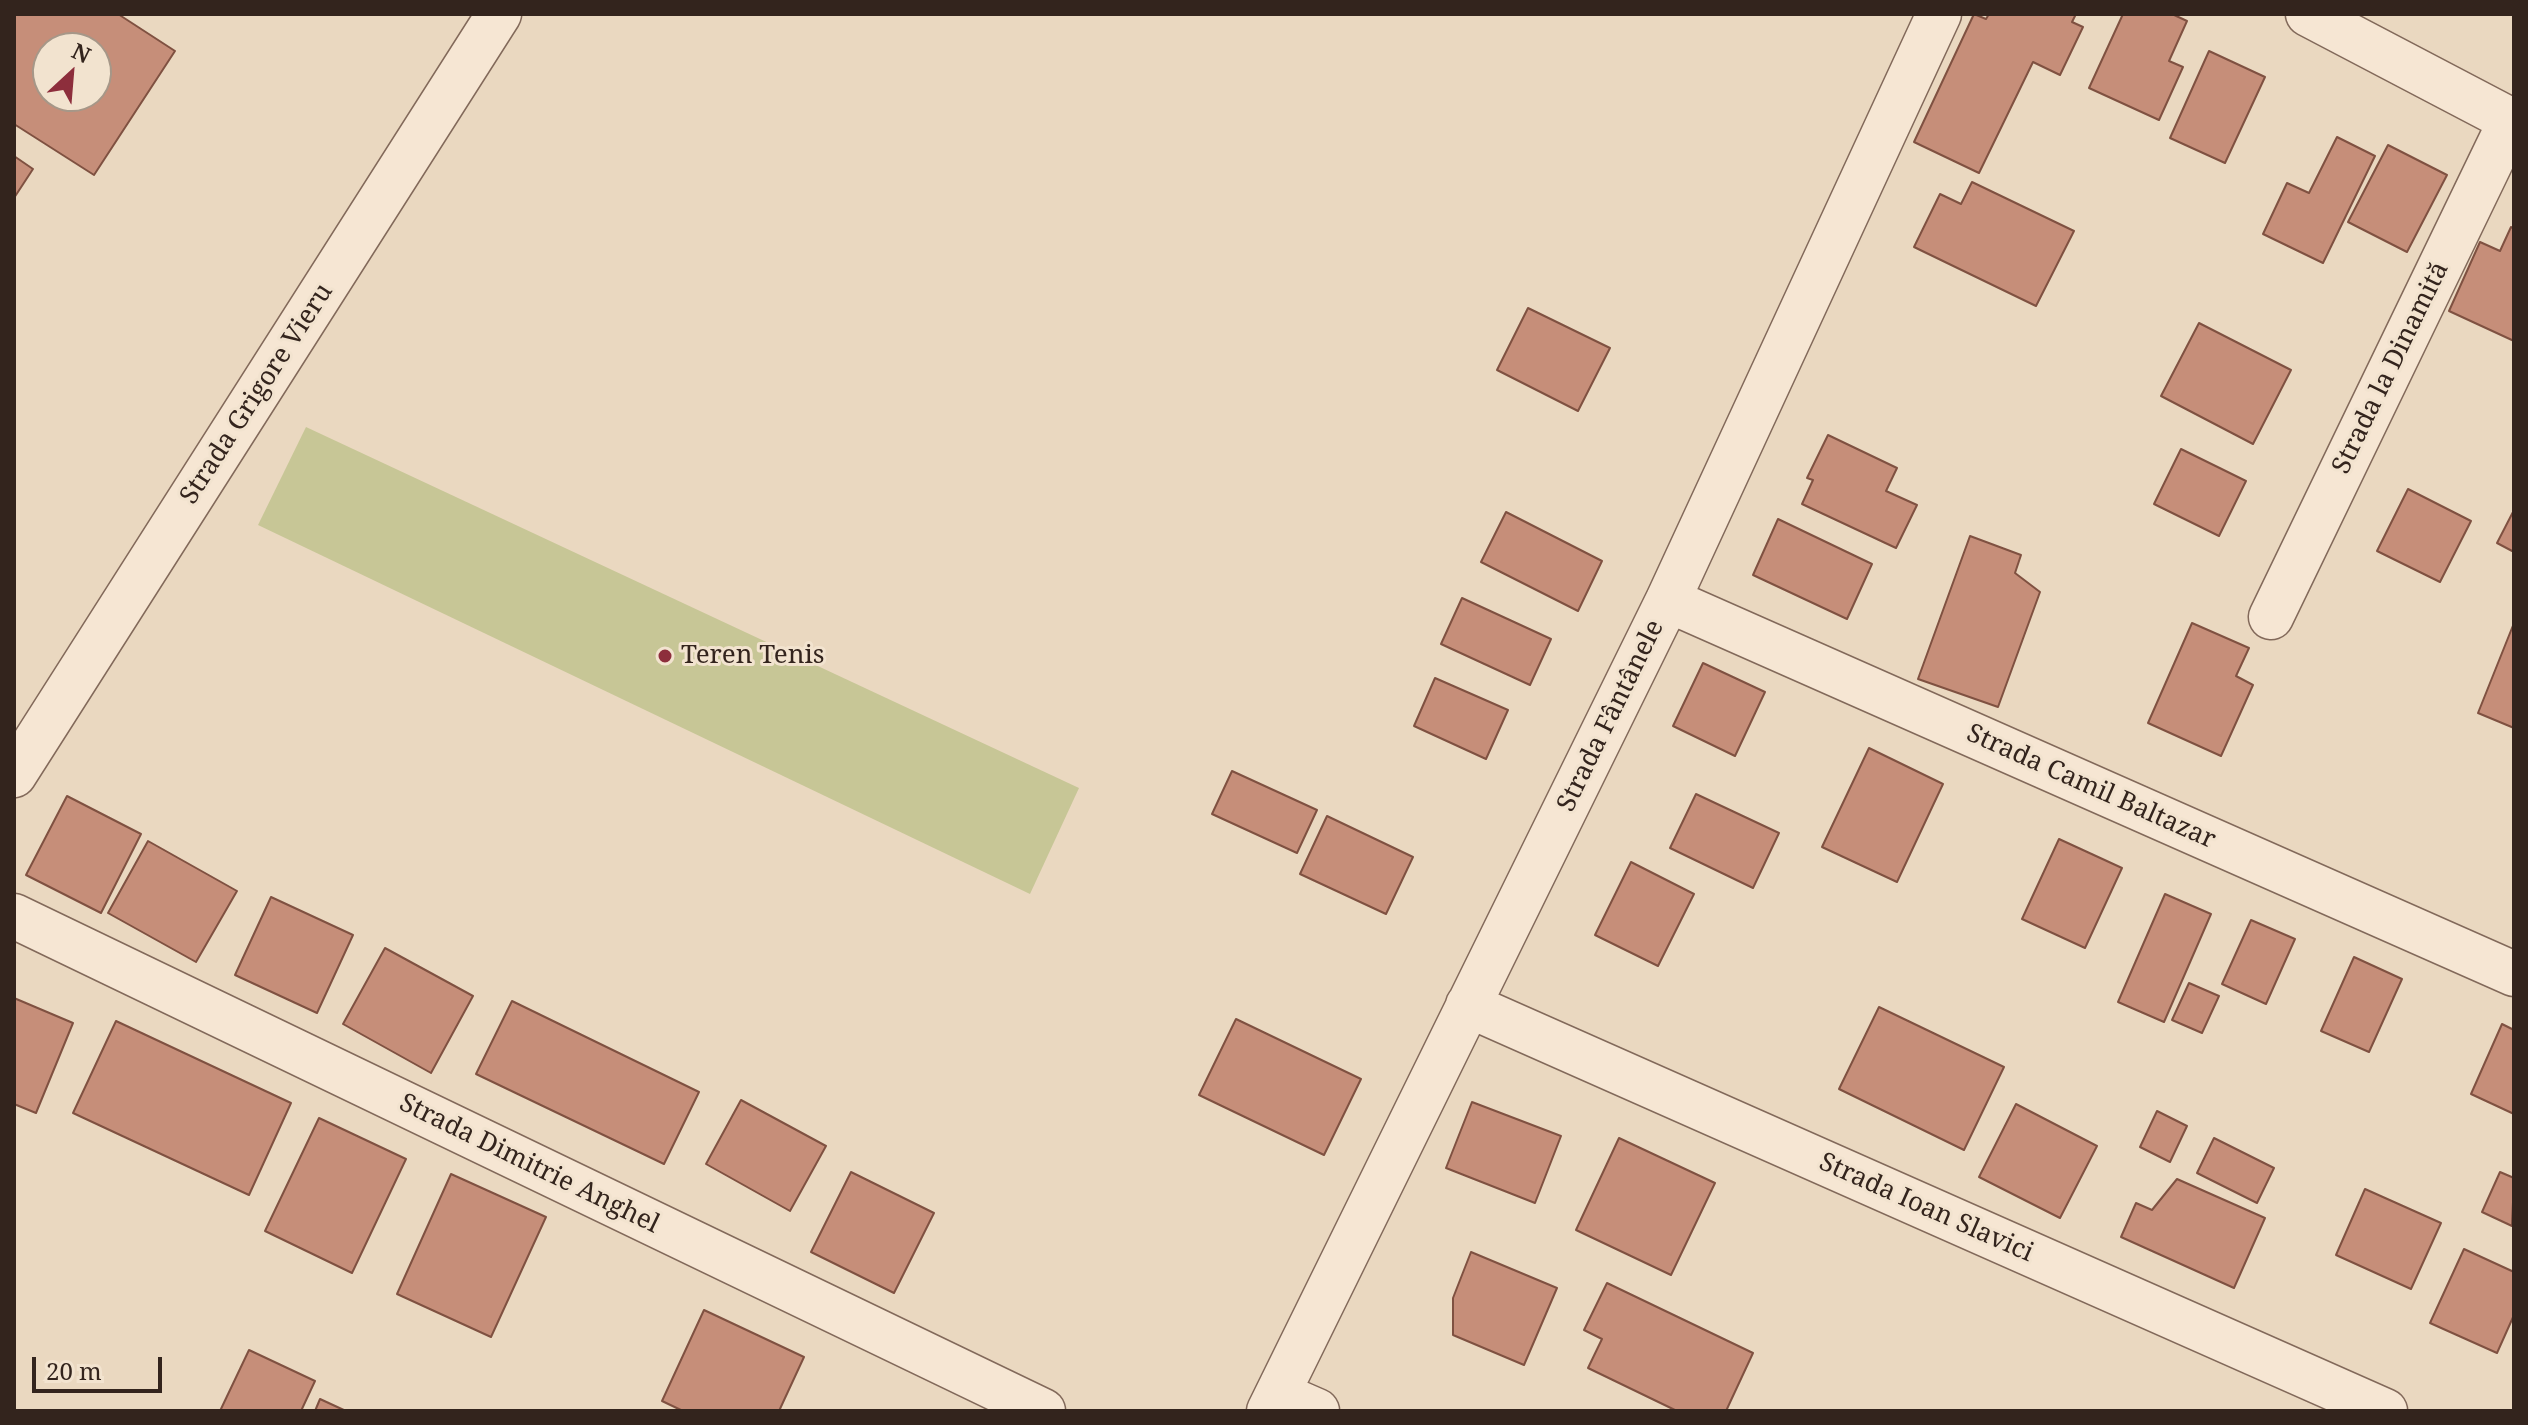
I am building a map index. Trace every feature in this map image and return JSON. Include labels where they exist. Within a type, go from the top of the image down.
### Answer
[{"type":"street","name":"Strada Grigore Vieru","points":[[14,775],[499,14]]},
{"type":"street","name":"Strada Fântânele","points":[[1288,1405],[1468,1005],[1668,600],[1939,14]]},
{"type":"street","points":[[2308,14],[2512,121]]},
{"type":"street","name":"Strada la Dinamită","points":[[2271,617],[2512,121]]},
{"type":"street","name":"Strada Camil Baltazar","points":[[1668,600],[2514,974]]},
{"type":"street","name":"Strada Dimitrie Anghel","points":[[14,916],[1043,1411]]},
{"type":"street","name":"Strada Ioan Slavici","points":[[1468,1005],[2385,1411]]},
{"type":"shaded area","name":"Teren Tenis","points":[[306,427],[1079,788],[1030,894],[258,525]]},
{"type":"building","points":[[14,14],[118,14],[175,51],[94,175],[14,124]]},
{"type":"building","points":[[1974,14],[1986,19],[1989,14],[2076,14],[2072,22],[2083,27],[2060,75],[2033,62],[1979,173],[1914,142]]},
{"type":"building","points":[[2123,14],[2172,14],[2187,21],[2169,61],[2183,67],[2159,120],[2089,88]]},
{"type":"building","points":[[2209,51],[2265,77],[2225,163],[2170,138]]},
{"type":"building","points":[[2337,137],[2375,156],[2323,263],[2263,234],[2287,183],[2309,193]]},
{"type":"building","points":[[2388,145],[2447,175],[2407,252],[2348,222]]},
{"type":"building","points":[[14,156],[33,169],[14,198]]},
{"type":"building","points":[[1972,182],[2074,231],[2036,306],[1914,247],[1940,194],[1961,204]]},
{"type":"building","points":[[2511,227],[2514,229],[2514,341],[2449,311],[2480,242],[2500,251]]},
{"type":"building","points":[[1528,308],[1610,348],[1578,411],[1497,370]]},
{"type":"building","points":[[2199,323],[2291,370],[2253,444],[2161,396]]},
{"type":"building","points":[[1828,435],[1897,468],[1886,491],[1917,505],[1896,548],[1802,504],[1813,480],[1807,478]]},
{"type":"building","points":[[2181,449],[2246,481],[2219,536],[2154,504]]},
{"type":"building","points":[[2408,489],[2471,521],[2440,582],[2377,551]]},
{"type":"building","points":[[2514,510],[2514,552],[2497,543]]},
{"type":"building","points":[[1506,512],[1602,561],[1578,611],[1481,562]]},
{"type":"building","points":[[1778,519],[1872,564],[1847,619],[1753,575]]},
{"type":"building","points":[[1970,536],[2021,555],[2015,573],[2040,592],[1998,707],[1918,679]]},
{"type":"building","points":[[1462,598],[1551,639],[1530,685],[1441,644]]},
{"type":"building","points":[[2192,623],[2249,648],[2236,676],[2253,685],[2221,756],[2148,723]]},
{"type":"building","points":[[2514,623],[2514,728],[2478,713]]},
{"type":"building","points":[[1703,663],[1765,692],[1735,756],[1673,726]]},
{"type":"building","points":[[1435,678],[1508,710],[1486,759],[1414,726]]},
{"type":"building","points":[[1869,748],[1943,784],[1897,882],[1822,847]]},
{"type":"building","points":[[1232,771],[1317,810],[1297,853],[1212,814]]},
{"type":"building","points":[[1696,794],[1779,833],[1753,888],[1670,848]]},
{"type":"building","points":[[67,796],[141,834],[101,913],[26,875]]},
{"type":"building","points":[[1327,816],[1413,857],[1386,914],[1300,874]]},
{"type":"building","points":[[2059,839],[2122,868],[2085,948],[2022,919]]},
{"type":"building","points":[[148,841],[237,891],[196,962],[108,913]]},
{"type":"building","points":[[1631,862],[1694,894],[1658,966],[1595,935]]},
{"type":"building","points":[[2165,894],[2211,914],[2164,1022],[2118,1002]]},
{"type":"building","points":[[271,897],[353,935],[317,1013],[235,975]]},
{"type":"building","points":[[2251,920],[2295,939],[2266,1004],[2222,984]]},
{"type":"building","points":[[385,948],[473,996],[431,1073],[343,1024]]},
{"type":"building","points":[[2354,957],[2402,979],[2369,1052],[2321,1031]]},
{"type":"building","points":[[2189,983],[2219,996],[2202,1033],[2172,1020]]},
{"type":"building","points":[[14,998],[73,1023],[36,1113],[14,1104]]},
{"type":"building","points":[[512,1001],[699,1092],[664,1164],[476,1074]]},
{"type":"building","points":[[1879,1007],[2004,1067],[1964,1150],[1839,1089]]},
{"type":"building","points":[[1236,1019],[1361,1079],[1324,1155],[1199,1095]]},
{"type":"building","points":[[116,1021],[291,1103],[249,1195],[73,1113]]},
{"type":"building","points":[[2502,1024],[2514,1030],[2514,1114],[2471,1094]]},
{"type":"building","points":[[741,1100],[826,1146],[790,1211],[706,1164]]},
{"type":"building","points":[[1472,1102],[1561,1136],[1535,1203],[1446,1168]]},
{"type":"building","points":[[2016,1104],[2097,1146],[2060,1218],[1979,1177]]},
{"type":"building","points":[[2157,1111],[2187,1126],[2170,1162],[2140,1147]]},
{"type":"building","points":[[319,1118],[406,1159],[352,1273],[265,1231]]},
{"type":"building","points":[[1619,1138],[1715,1183],[1671,1275],[1576,1230]]},
{"type":"building","points":[[2214,1138],[2274,1168],[2257,1203],[2197,1173]]},
{"type":"building","points":[[851,1172],[934,1213],[894,1293],[811,1252]]},
{"type":"building","points":[[2500,1172],[2514,1178],[2512,1226],[2482,1212]]},
{"type":"building","points":[[451,1174],[546,1217],[491,1337],[397,1294]]},
{"type":"building","points":[[2177,1179],[2265,1218],[2234,1288],[2121,1237],[2136,1203],[2152,1210]]},
{"type":"building","points":[[2365,1189],[2441,1223],[2411,1289],[2336,1255]]},
{"type":"building","points":[[2464,1249],[2514,1272],[2514,1315],[2497,1353],[2430,1323]]},
{"type":"building","points":[[1471,1252],[1557,1288],[1524,1365],[1453,1335],[1453,1298]]},
{"type":"building","points":[[1607,1283],[1753,1353],[1726,1411],[1677,1411],[1588,1368],[1602,1339],[1584,1330]]},
{"type":"building","points":[[704,1310],[804,1357],[779,1411],[683,1411],[662,1401]]},
{"type":"building","points":[[249,1350],[315,1381],[301,1411],[220,1411]]},
{"type":"building","points":[[320,1399],[346,1411],[315,1411]]},
{"type":"place","name":"Teren Tenis","points":[[665,656]]}]
